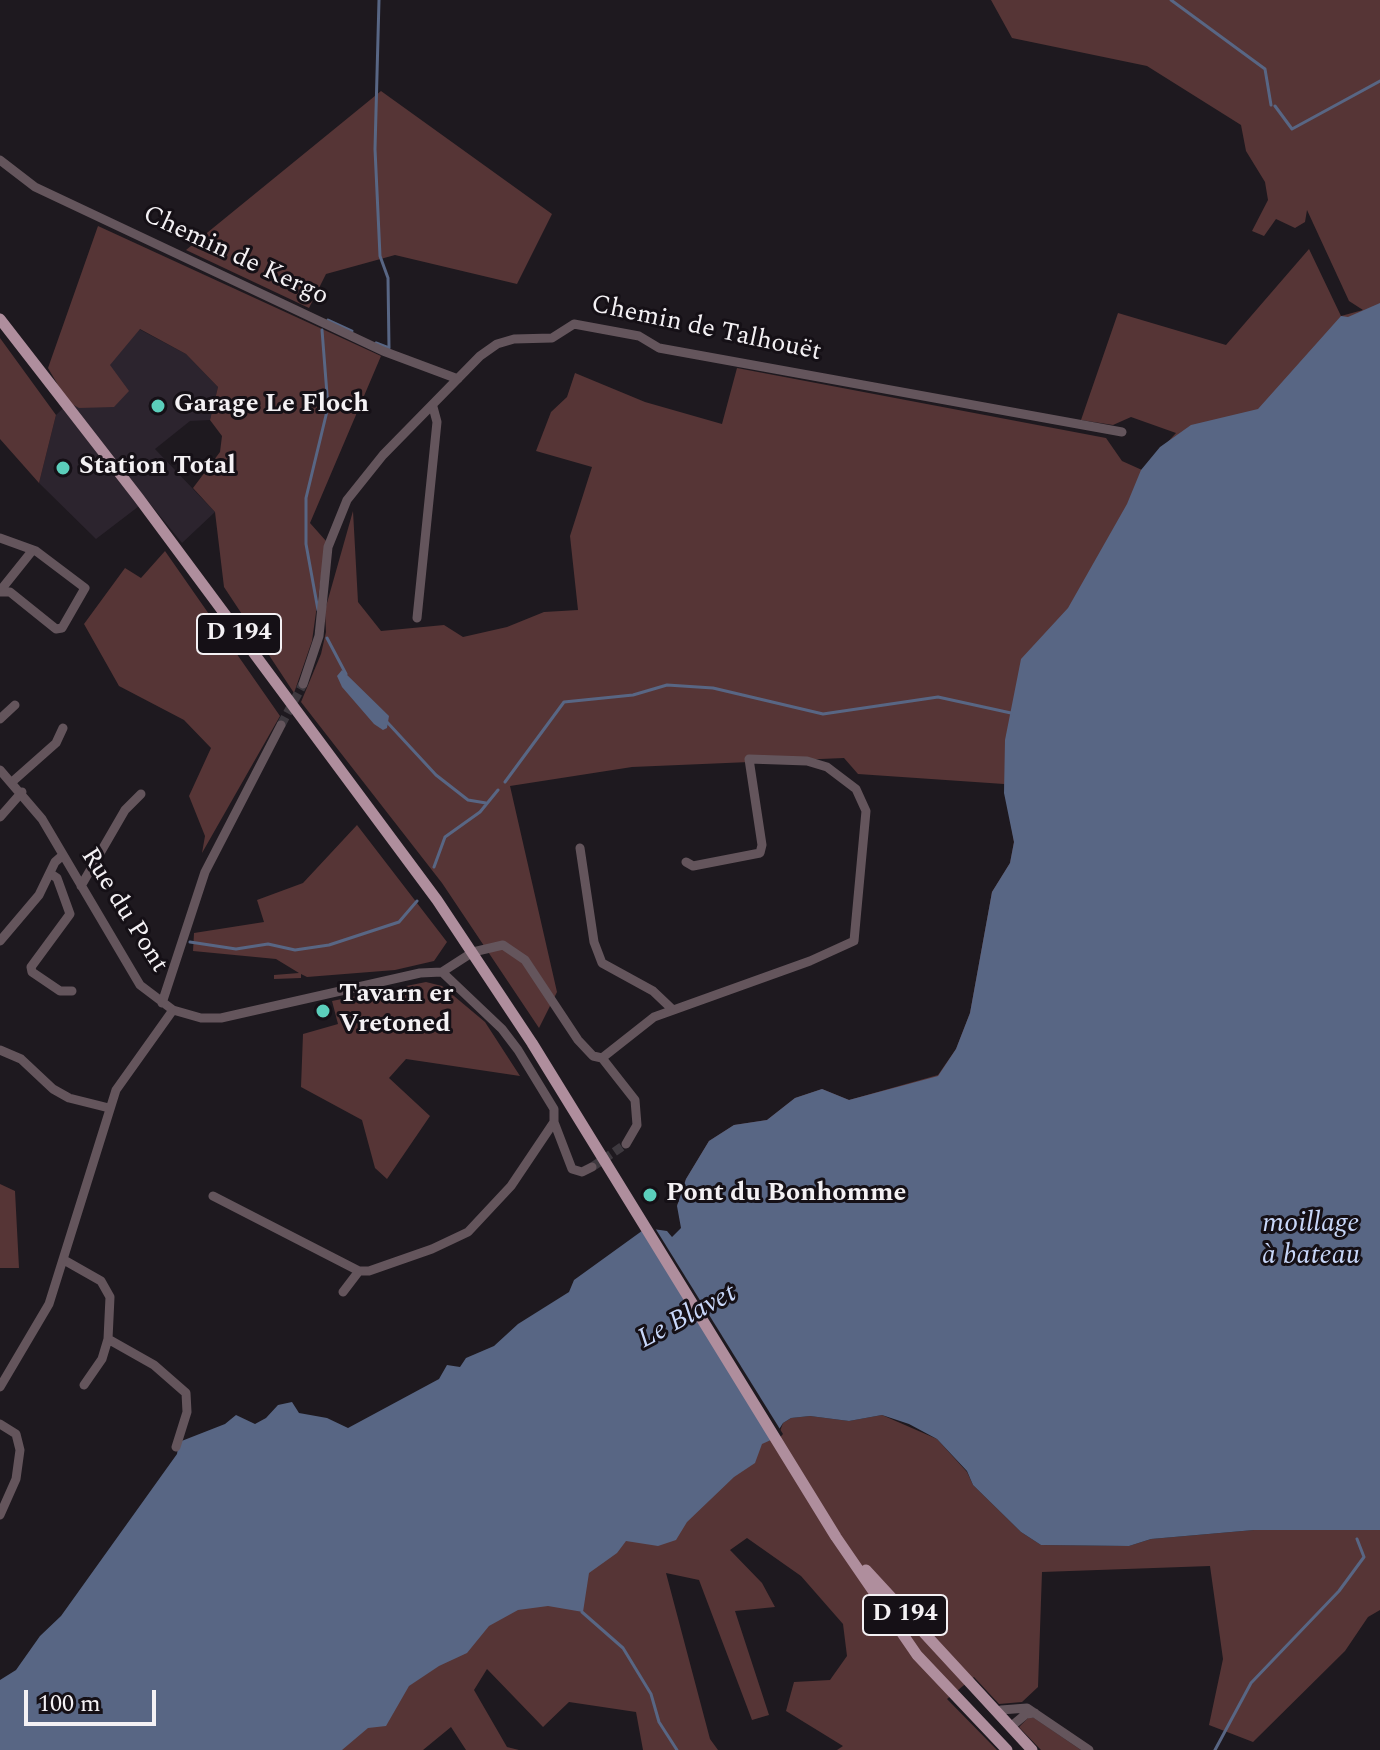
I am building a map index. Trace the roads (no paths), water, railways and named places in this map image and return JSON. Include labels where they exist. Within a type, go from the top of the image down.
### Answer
[{"type":"main road","name":"D 194","points":[[0,319],[138,497],[473,952],[604,1158],[836,1537],[917,1655],[1007,1750]]},
{"type":"main road","name":"D 194","points":[[795,1467],[864,1567],[1032,1750]]},
{"type":"street","name":"Chemin de Kergo","points":[[0,160],[15,174],[49,194],[383,351],[458,379]]},
{"type":"street","name":"Chemin de Talhouët","points":[[303,684],[319,636],[326,557],[339,516],[369,470],[458,379],[497,344],[514,339],[552,338],[574,324],[639,336],[659,348],[1122,432]]},
{"type":"street","points":[[417,618],[437,422],[433,407]]},
{"type":"street","points":[[0,538],[32,551],[85,588],[62,628],[56,629],[10,592],[0,592]]},
{"type":"street","points":[[0,592],[32,551]]},
{"type":"street","points":[[0,719],[15,705]]},
{"type":"street","points":[[162,1003],[205,872],[281,725]]},
{"type":"street","points":[[12,782],[56,743],[63,728]]},
{"type":"street","points":[[602,1058],[639,1025],[848,946],[857,935],[866,811],[861,797],[848,782],[818,763],[749,759],[762,845],[760,853],[693,866],[686,862]]},
{"type":"street","name":"Rue du Pont","points":[[0,770],[22,792],[63,855],[125,965],[140,985],[173,1010],[201,1018],[221,1018],[406,976],[442,972],[473,952]]},
{"type":"street","points":[[0,817],[22,792]]},
{"type":"street","points":[[81,886],[125,810],[141,794]]},
{"type":"street","points":[[580,848],[594,942],[602,963],[653,991],[673,1010]]},
{"type":"street","points":[[0,941],[63,855]]},
{"type":"street","points":[[51,874],[57,878],[70,914],[31,967],[32,972],[60,991],[72,991]]},
{"type":"street","points":[[473,952],[503,945],[515,951],[537,975],[578,1040],[593,1056],[602,1058],[628,1089],[638,1108],[637,1125],[626,1144]]},
{"type":"street","points":[[442,972],[484,1010],[518,1050],[554,1109],[554,1122],[572,1169],[582,1172],[592,1167]]},
{"type":"street","points":[[0,1387],[49,1304],[116,1090],[173,1010]]},
{"type":"street","points":[[0,1050],[21,1059],[53,1089],[69,1098],[109,1108]]},
{"type":"street","points":[[213,1196],[359,1271],[369,1271],[432,1249],[468,1232],[490,1213],[554,1122]]},
{"type":"street","points":[[64,1260],[108,1289],[108,1339],[102,1359],[84,1385]]},
{"type":"street","points":[[343,1292],[359,1271]]},
{"type":"street","points":[[108,1339],[154,1365],[186,1393],[187,1412],[176,1447]]},
{"type":"street","points":[[0,1424],[16,1434],[20,1450],[16,1479],[0,1515]]},
{"type":"street","points":[[1001,1710],[1023,1707],[1089,1750]]},
{"type":"street","points":[[1014,1724],[1026,1714],[1036,1713]]},
{"type":"water","points":[[1380,303],[1380,1530],[1254,1530],[1151,1539],[1129,1546],[1041,1545],[1021,1532],[973,1485],[967,1471],[937,1439],[909,1424],[882,1415],[849,1421],[810,1416],[791,1418],[783,1423],[773,1439],[762,1444],[755,1463],[734,1477],[687,1522],[676,1540],[658,1546],[626,1541],[617,1553],[589,1573],[583,1612],[548,1606],[518,1610],[489,1626],[467,1653],[439,1666],[409,1686],[386,1726],[368,1728],[342,1750],[0,1750],[0,1680],[16,1670],[40,1636],[61,1616],[177,1454],[179,1442],[225,1424],[236,1415],[255,1424],[278,1405],[292,1402],[299,1413],[327,1418],[348,1428],[439,1379],[447,1365],[460,1367],[466,1358],[494,1346],[518,1324],[569,1292],[574,1280],[646,1228],[667,1231],[672,1237],[681,1228],[677,1206],[686,1179],[709,1141],[734,1125],[767,1120],[795,1098],[822,1089],[849,1100],[938,1076],[956,1049],[970,1013],[992,892],[1010,863],[1014,842],[1004,793],[1005,740],[1021,659],[1068,608],[1127,504],[1141,470],[1160,447],[1191,425],[1258,409],[1341,316],[1348,317]]},
{"type":"water","points":[[342,670],[389,716],[387,728],[383,730],[374,724],[342,687],[337,676]]},
{"type":"waterway","points":[[376,343],[389,348],[388,278],[380,256],[375,149],[379,0]]},
{"type":"waterway","points":[[1171,0],[1265,69],[1271,105]]},
{"type":"waterway","points":[[1275,106],[1292,129],[1380,81]]},
{"type":"waterway","points":[[328,320],[352,331]]},
{"type":"waterway","points":[[318,610],[306,544],[306,498],[328,407],[322,330]]},
{"type":"waterway","points":[[327,638],[346,674]]},
{"type":"waterway","points":[[505,782],[564,702],[633,695],[667,685],[713,688],[823,714],[938,697],[1011,713]]},
{"type":"waterway","points":[[387,722],[436,775],[468,800],[486,803]]},
{"type":"waterway","points":[[434,867],[445,837],[480,812],[498,790]]},
{"type":"waterway","points":[[190,942],[236,949],[268,944],[295,950],[329,945],[399,922],[417,901]]},
{"type":"waterway","points":[[1215,1750],[1251,1683],[1339,1591],[1364,1557],[1357,1539]]},
{"type":"waterway","points":[[582,1612],[623,1648],[651,1694],[659,1722],[677,1750]]},
{"type":"tunnel","points":[[281,725],[303,684]]},
{"type":"tunnel","points":[[592,1167],[626,1144]]},
{"type":"place","name":"Garage Le Floch","points":[[158,406]]},
{"type":"place","name":"Station Total","points":[[63,468]]},
{"type":"place","name":"Tavarn er Vretoned","points":[[323,1011]]},
{"type":"place","name":"Pont du Bonhomme","points":[[650,1195]]},
{"type":"water label","name":"moillage à bateau","points":[[1311,1242]]},
{"type":"water label","name":"Le Blavet","points":[[688,1318]]}]
